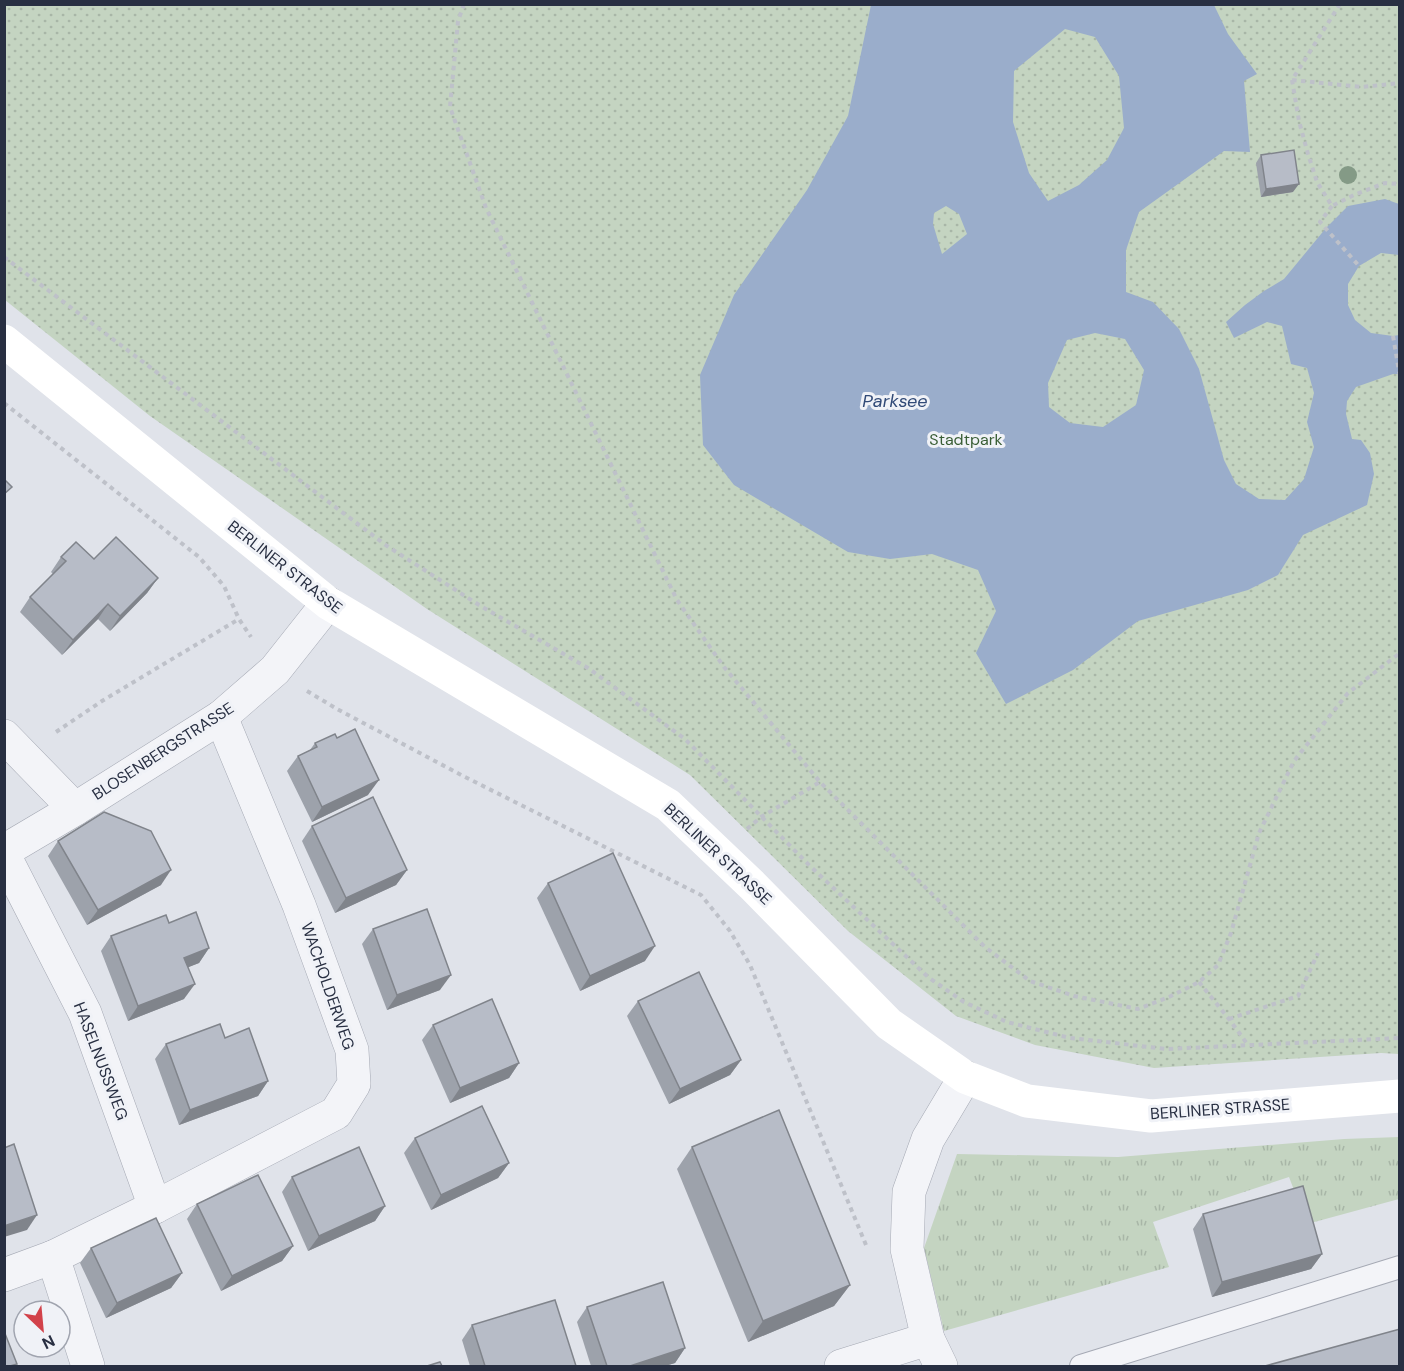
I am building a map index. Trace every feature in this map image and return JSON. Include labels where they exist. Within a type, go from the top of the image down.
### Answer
[{"type":"main road","name":"BERLINER STRASSE","points":[[4,341],[328,603],[668,805],[753,885],[889,1024],[965,1077],[1027,1101],[1151,1116],[1400,1096]]},
{"type":"street","name":"BLOSENBERGSTRASSE","points":[[4,853],[221,717],[274,670],[328,603]]},
{"type":"street","name":"WACHOLDERWEG","points":[[4,1275],[52,1257],[155,1207],[336,1113],[354,1084],[352,1050],[299,905],[221,717]]},
{"type":"street","points":[[14,746],[75,809]]},
{"type":"street","name":"HASELNUSSWEG","points":[[4,853],[85,1013],[155,1207]]},
{"type":"street","points":[[841,1366],[935,1353],[907,1249],[909,1192],[928,1139],[965,1077]]},
{"type":"street","points":[[52,1257],[88,1366]]},
{"type":"lane","points":[[1081,1366],[1400,1267]]},
{"type":"path","points":[[464,4],[458,21],[450,107],[486,208],[677,600],[724,667],[820,782],[985,947],[1030,981],[1074,996],[1138,1009],[1198,982],[1218,965],[1231,933],[1259,833],[1294,761],[1348,693],[1400,653]]},
{"type":"path","points":[[1332,206],[1317,182],[1311,164],[1299,121],[1292,80],[1340,4]]},
{"type":"path","points":[[1292,80],[1362,87],[1400,83]]},
{"type":"path","points":[[1359,266],[1320,222],[1332,206],[1354,195],[1385,183],[1400,184]]},
{"type":"path","points":[[4,257],[387,546],[479,605],[588,668],[685,739],[810,866],[928,977],[964,1002],[1007,1022],[1070,1038],[1167,1049],[1400,1038]]},
{"type":"path","points":[[1393,336],[1400,377]]},
{"type":"path","points":[[4,403],[199,557],[224,586],[239,619],[274,670],[296,692],[308,691],[337,709],[465,777],[701,896],[730,931],[750,965],[867,1247]]},
{"type":"path","points":[[14,746],[102,701],[239,619]]},
{"type":"path","points":[[1229,1019],[1298,996],[1318,952]]},
{"type":"path","points":[[1198,982],[1248,1045]]},
{"type":"green space","name":"Stadtpark","points":[[4,5],[1399,5],[1399,1054],[1381,1053],[1154,1068],[1035,1045],[956,1016],[848,931],[690,775],[427,609],[150,416],[5,300]]},
{"type":"green space","points":[[1399,1137],[1399,1199],[1307,1224],[1289,1177],[1153,1222],[1169,1267],[944,1331],[924,1248],[957,1154],[1118,1157],[1344,1139]]},
{"type":"water","name":"Parksee","points":[[871,5],[1214,5],[1228,34],[1257,74],[1244,81],[1250,152],[1224,151],[1139,212],[1126,250],[1126,292],[1153,302],[1179,329],[1199,369],[1224,460],[1236,484],[1259,499],[1285,500],[1304,479],[1314,447],[1307,422],[1314,393],[1307,368],[1291,364],[1282,326],[1267,322],[1234,338],[1226,322],[1245,305],[1284,279],[1326,228],[1348,206],[1385,199],[1399,204],[1399,255],[1381,253],[1359,266],[1348,284],[1348,305],[1355,320],[1371,333],[1399,335],[1399,374],[1356,387],[1347,401],[1346,414],[1352,439],[1361,440],[1370,453],[1374,474],[1367,505],[1303,535],[1278,575],[1248,590],[1138,621],[1073,670],[1006,704],[976,653],[996,611],[978,570],[932,554],[890,559],[848,552],[734,485],[703,445],[700,375],[734,295],[807,190],[848,116]],"holes":[[[1065,29],[1095,37],[1119,76],[1124,128],[1107,160],[1079,185],[1048,201],[1029,173],[1013,122],[1014,71]],[[946,206],[959,214],[967,234],[942,254],[933,224],[934,213]],[[1095,333],[1125,339],[1144,370],[1136,405],[1103,427],[1070,423],[1049,407],[1048,383],[1067,340]]]},
{"type":"building","points":[[1294,150],[1299,184],[1266,189],[1261,155]]},
{"type":"building","points":[[4,479],[12,487],[4,494]]},
{"type":"building","points":[[116,537],[158,578],[120,616],[108,604],[73,640],[30,597],[66,561],[61,557],[76,542],[94,559]]},
{"type":"building","points":[[355,729],[379,780],[322,807],[298,756],[317,747],[315,743],[335,734],[337,738]]},
{"type":"building","points":[[373,797],[407,870],[346,898],[312,826]]},
{"type":"building","points":[[104,812],[151,831],[171,870],[98,910],[58,841]]},
{"type":"building","points":[[613,853],[655,946],[590,976],[548,883]]},
{"type":"building","points":[[427,909],[451,975],[397,995],[373,929]]},
{"type":"building","points":[[196,912],[209,948],[184,958],[195,984],[138,1006],[111,936],[166,915],[169,923]]},
{"type":"building","points":[[699,972],[741,1060],[680,1089],[638,1001]]},
{"type":"building","points":[[492,999],[519,1063],[460,1088],[433,1025]]},
{"type":"building","points":[[220,1024],[225,1038],[249,1028],[268,1081],[190,1110],[166,1044]]},
{"type":"building","points":[[482,1106],[509,1163],[441,1195],[415,1138]]},
{"type":"building","points":[[779,1110],[850,1285],[763,1321],[692,1147]]},
{"type":"building","points":[[14,1144],[37,1215],[4,1226],[4,1148]]},
{"type":"building","points":[[359,1147],[385,1206],[319,1236],[292,1177]]},
{"type":"building","points":[[258,1175],[293,1246],[232,1276],[197,1204]]},
{"type":"building","points":[[1303,1186],[1322,1254],[1222,1282],[1203,1214]]},
{"type":"building","points":[[156,1218],[182,1273],[117,1303],[91,1248]]},
{"type":"building","points":[[663,1282],[685,1348],[630,1366],[607,1366],[587,1307]]},
{"type":"building","points":[[555,1300],[576,1366],[485,1366],[472,1325]]},
{"type":"building","points":[[1400,1329],[1400,1366],[1265,1366]]},
{"type":"building","points":[[4,1331],[12,1351],[12,1359],[15,1359],[17,1364],[4,1366]]},
{"type":"building","points":[[440,1362],[442,1366],[427,1366]]}]
